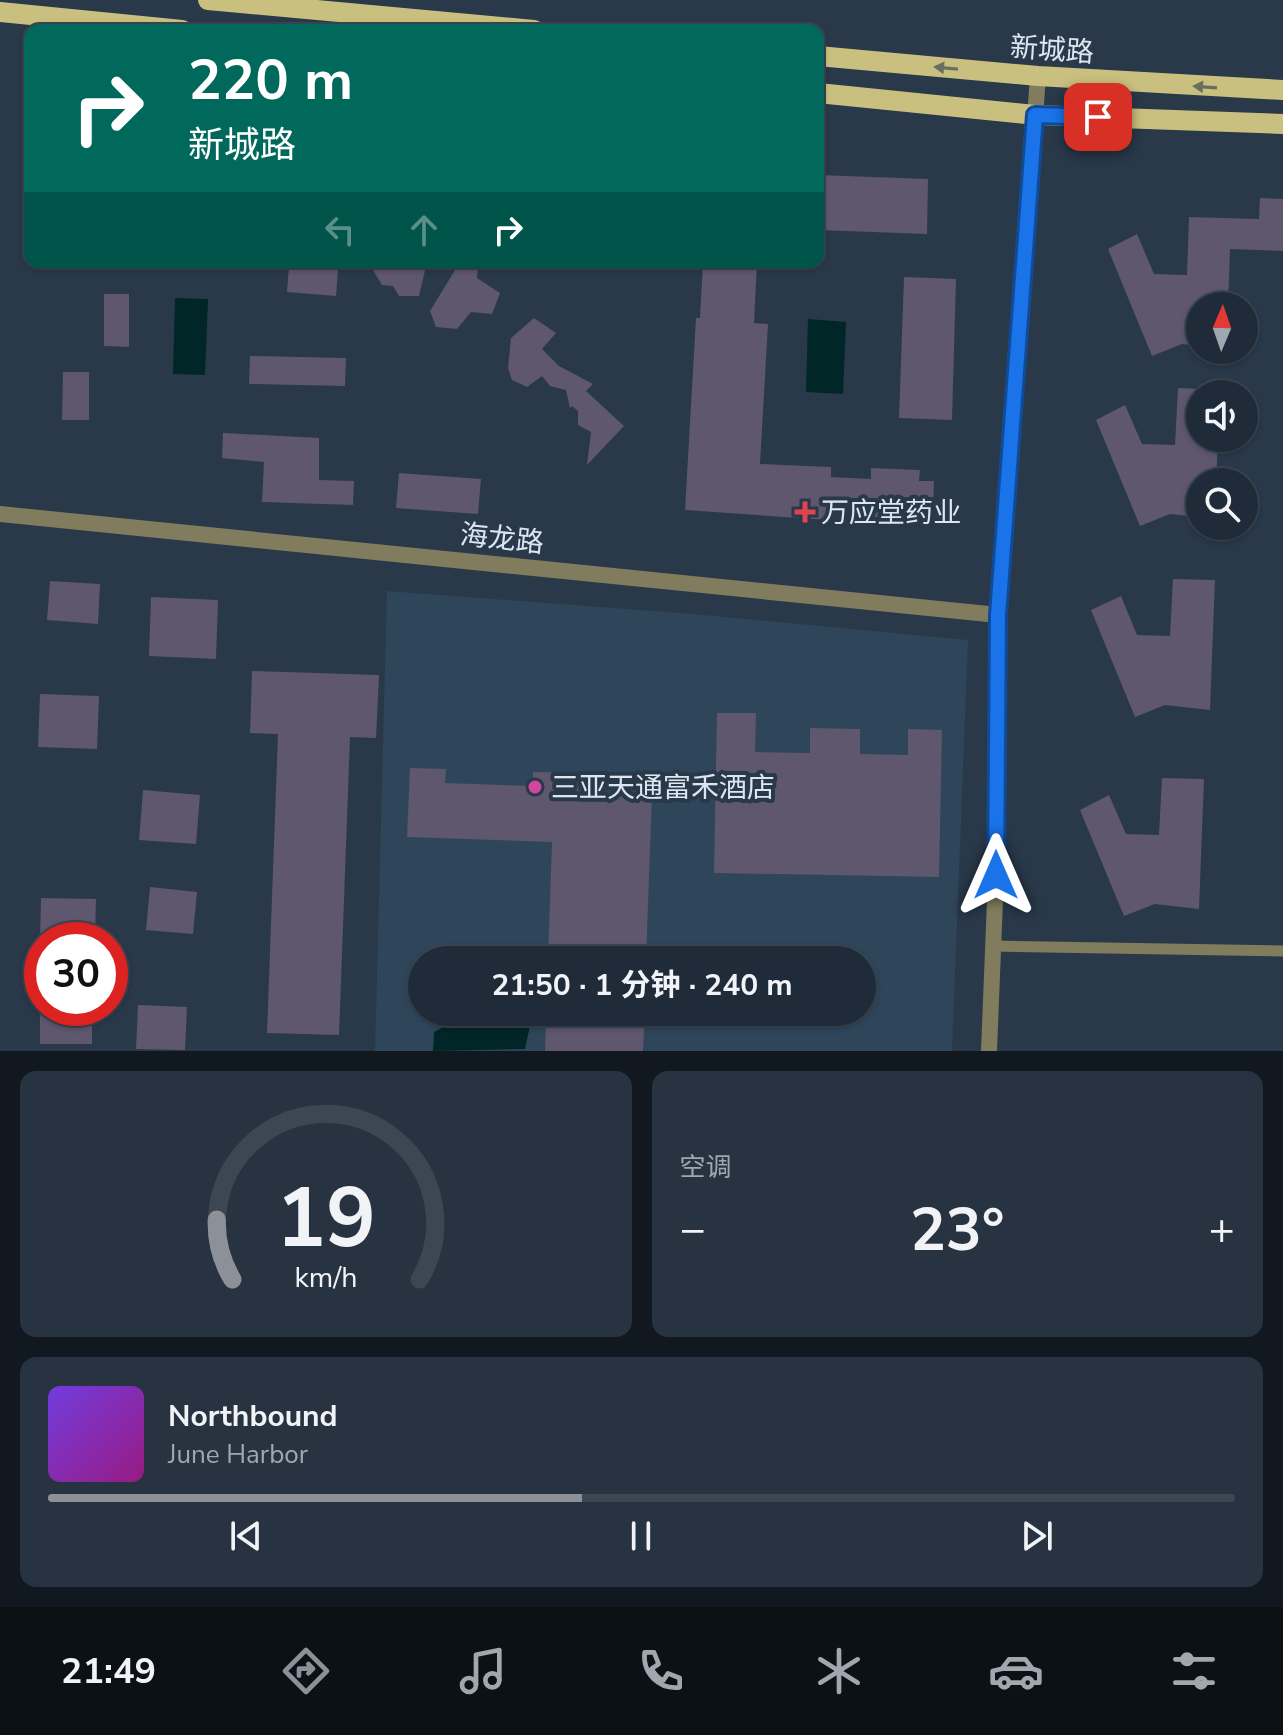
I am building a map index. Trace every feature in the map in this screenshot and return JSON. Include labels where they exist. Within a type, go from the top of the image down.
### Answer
[{"type":"main road","points":[[208,0],[469,24]]},
{"type":"main road","points":[[0,12],[121,24]]},
{"type":"main road","name":"新城路","points":[[824,57],[1038,76],[1283,90]]},
{"type":"main road","points":[[824,94],[1035,115],[1283,124]]},
{"type":"street","points":[[989,1051],[998,615],[1038,76]]},
{"type":"street","name":"海龙路","points":[[0,514],[998,615]]},
{"type":"lane","points":[[993,946],[1283,951]]},
{"type":"shaded area","points":[[175,298],[208,299],[205,375],[173,374]]},
{"type":"shaded area","points":[[808,319],[846,322],[843,394],[806,392]]},
{"type":"shaded area","points":[[387,591],[693,614],[968,640],[952,1051],[375,1051]]},
{"type":"shaded area","points":[[445,1026],[530,1026],[525,1049],[433,1051],[434,1032]]},
{"type":"building","points":[[824,175],[928,179],[927,234],[824,230]]},
{"type":"building","points":[[1260,198],[1283,199],[1283,251],[1230,249],[1228,292],[1186,292],[1186,344],[1152,356],[1108,249],[1137,234],[1154,274],[1187,275],[1189,217],[1259,219]]},
{"type":"building","points":[[289,268],[338,270],[336,296],[287,292]]},
{"type":"building","points":[[372,268],[426,268],[419,296],[399,296],[393,286],[382,285]]},
{"type":"building","points":[[456,268],[478,268],[477,278],[500,293],[492,314],[471,312],[457,329],[436,327],[430,311]]},
{"type":"building","points":[[703,268],[757,268],[754,323],[768,324],[760,464],[831,467],[831,477],[871,479],[871,468],[920,470],[919,481],[934,481],[933,513],[920,512],[920,521],[872,519],[872,509],[828,507],[828,520],[685,510],[696,318],[700,318]]},
{"type":"building","points":[[904,277],[956,279],[952,420],[899,418]]},
{"type":"building","points":[[104,294],[129,294],[129,347],[104,346]]},
{"type":"building","points":[[534,318],[556,333],[542,349],[559,366],[593,384],[586,391],[624,426],[587,465],[591,432],[578,425],[578,411],[572,406],[570,408],[566,390],[550,386],[542,376],[527,387],[512,380],[508,368],[511,338]]},
{"type":"building","points":[[250,356],[346,358],[345,386],[249,384]]},
{"type":"building","points":[[63,372],[89,372],[89,420],[62,420]]},
{"type":"building","points":[[1178,388],[1186,388],[1186,452],[1217,452],[1217,468],[1186,468],[1186,516],[1170,514],[1140,526],[1096,420],[1125,405],[1142,444],[1175,445]]},
{"type":"building","points":[[223,433],[319,438],[319,480],[354,481],[353,505],[262,502],[264,462],[222,458]]},
{"type":"building","points":[[399,473],[481,479],[478,514],[396,508]]},
{"type":"building","points":[[1173,579],[1215,580],[1210,710],[1165,705],[1135,717],[1091,610],[1121,596],[1137,635],[1170,636]]},
{"type":"building","points":[[50,581],[100,584],[98,624],[47,620]]},
{"type":"building","points":[[151,597],[218,600],[216,659],[149,656]]},
{"type":"building","points":[[252,671],[379,675],[376,738],[350,737],[339,1035],[267,1033],[278,734],[250,733]]},
{"type":"building","points":[[40,694],[99,696],[97,749],[38,747]]},
{"type":"building","points":[[717,713],[756,713],[755,752],[810,753],[810,728],[860,729],[860,754],[908,755],[908,729],[942,730],[939,877],[714,873]]},
{"type":"building","points":[[410,768],[446,769],[445,783],[533,786],[533,772],[578,773],[578,791],[652,794],[647,946],[548,946],[552,842],[407,837]]},
{"type":"building","points":[[1162,778],[1204,779],[1199,909],[1155,904],[1124,916],[1080,810],[1109,795],[1126,834],[1159,835]]},
{"type":"building","points":[[143,790],[200,795],[196,844],[139,840]]},
{"type":"building","points":[[150,887],[197,892],[193,934],[146,930]]},
{"type":"building","points":[[41,898],[96,899],[95,922],[40,922]]},
{"type":"building","points":[[138,1005],[187,1007],[185,1050],[136,1049]]},
{"type":"building","points":[[40,1026],[92,1026],[92,1044],[40,1044]]},
{"type":"building","points":[[546,1026],[644,1026],[643,1051],[545,1051]]},
{"type":"place","name":"万应堂药业","points":[[805,512]]},
{"type":"place","name":"三亚天通富禾酒店","points":[[535,787]]},
{"type":"route","points":[[996,875],[998,615],[1035,115],[1098,117]]}]
